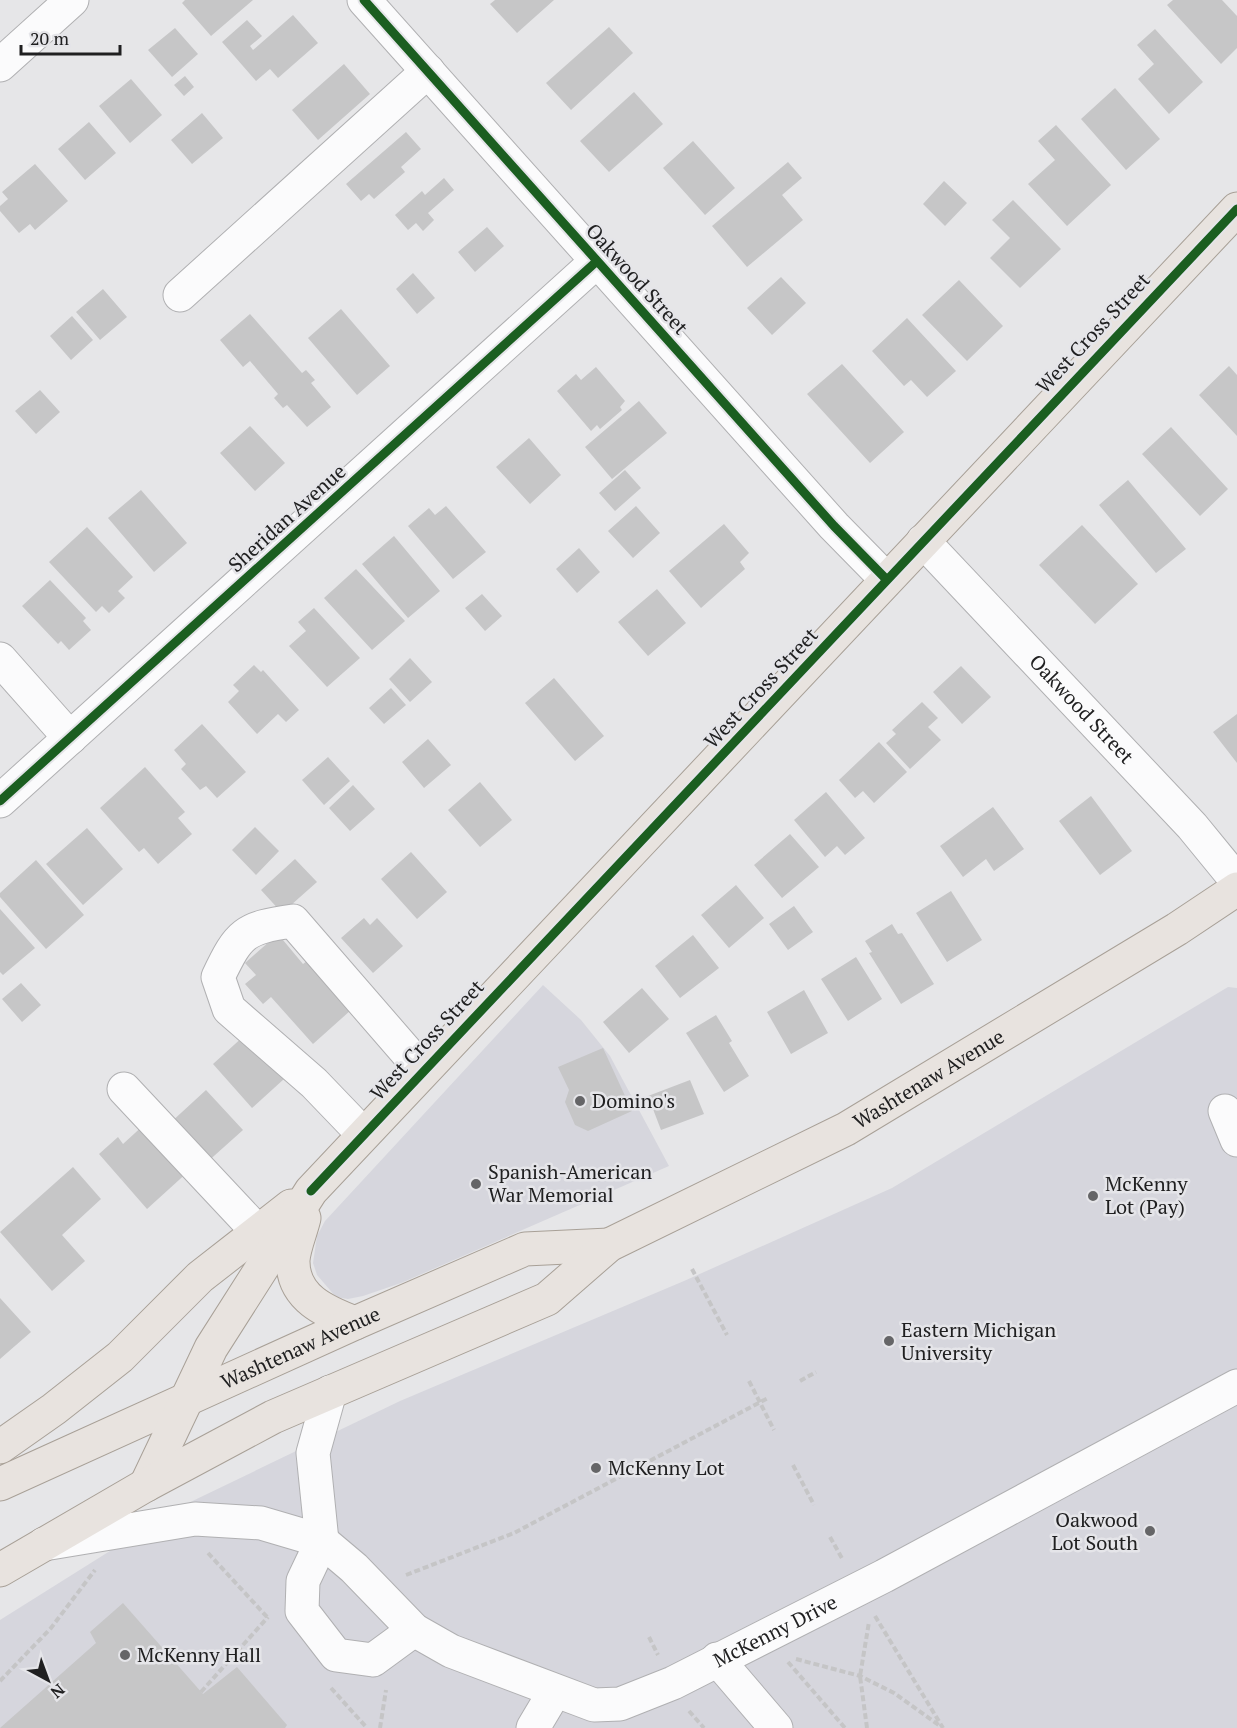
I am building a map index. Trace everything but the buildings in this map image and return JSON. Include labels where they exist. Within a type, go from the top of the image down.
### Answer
[{"type":"main road","name":"West Cross Street","points":[[146,1485],[184,1402],[237,1305],[311,1191],[1237,209]]},
{"type":"main road","name":"Washtenaw Avenue","points":[[146,1485],[273,1417],[547,1299],[609,1245],[846,1129],[1177,929],[1237,889]]},
{"type":"main road","points":[[0,1447],[54,1409],[120,1357],[200,1277],[311,1191]]},
{"type":"main road","points":[[311,1191],[293,1261],[299,1289],[321,1310],[355,1323]]},
{"type":"main road","name":"Washtenaw Avenue","points":[[0,1484],[355,1323],[525,1249],[609,1245]]},
{"type":"main road","points":[[0,1570],[146,1485]]},
{"type":"street","points":[[0,65],[72,0]]},
{"type":"street","name":"Oakwood Street","points":[[364,0],[834,526],[886,579]]},
{"type":"street","points":[[180,295],[428,71]]},
{"type":"street","name":"Sheridan Avenue","points":[[0,801],[597,261]]},
{"type":"street","name":"Oakwood Street","points":[[923,541],[1192,826],[1237,881]]},
{"type":"street","points":[[0,659],[70,738]]},
{"type":"street","points":[[363,1134],[314,1083],[229,1009],[218,977],[234,944],[259,926],[293,921],[423,1071]]},
{"type":"street","points":[[124,1089],[258,1232]]},
{"type":"street","name":"McKenny Drive","points":[[322,1541],[354,1568],[414,1630],[451,1651],[594,1705],[620,1704],[663,1688],[884,1576],[1237,1386]]},
{"type":"street","points":[[330,1392],[313,1453],[322,1541],[303,1581],[302,1611],[336,1655],[373,1660],[414,1630]]},
{"type":"street","points":[[42,1544],[195,1519],[261,1523],[322,1541]]},
{"type":"street","points":[[717,1659],[776,1728]]},
{"type":"street","points":[[533,1728],[555,1691]]},
{"type":"path","points":[[692,1269],[727,1335]]},
{"type":"path","points":[[800,1381],[816,1372]]},
{"type":"path","points":[[749,1381],[774,1430]]},
{"type":"path","points":[[400,1578],[514,1533],[768,1398]]},
{"type":"path","points":[[793,1465],[813,1505]]},
{"type":"path","points":[[830,1537],[846,1568]]},
{"type":"path","points":[[0,1681],[51,1628],[99,1564]]},
{"type":"path","points":[[867,1728],[860,1676],[871,1610],[942,1728]]},
{"type":"path","points":[[201,1692],[268,1619]]},
{"type":"path","points":[[648,1637],[661,1661]]},
{"type":"path","points":[[845,1728],[781,1655],[860,1676],[894,1693],[942,1728]]},
{"type":"path","points":[[381,1728],[387,1684]]},
{"type":"path","points":[[685,1706],[704,1728]]},
{"type":"shaded area","points":[[543,985],[581,1020],[610,1056],[669,1166],[401,1283],[363,1296],[348,1299],[336,1297],[317,1275],[313,1263],[317,1236],[325,1221]]},
{"type":"shaded area","name":"Eastern Michigan University","points":[[1228,987],[1237,988],[1237,1728],[0,1728],[0,1620],[180,1507],[400,1401],[684,1281],[892,1188]]},
{"type":"cycle path","points":[[364,0],[834,526],[886,579]]},
{"type":"cycle path","points":[[311,1191],[1237,209]]},
{"type":"cycle path","points":[[0,801],[597,261]]},
{"type":"place","name":"Domino's","points":[[580,1101]]},
{"type":"place","name":"Spanish-American War Memorial","points":[[476,1184]]},
{"type":"place","name":"McKenny Lot (Pay)","points":[[1093,1196]]},
{"type":"place","name":"Eastern Michigan University","points":[[889,1341]]},
{"type":"place","name":"McKenny Lot","points":[[596,1468]]},
{"type":"place","name":"Oakwood Lot South","points":[[1150,1531]]},
{"type":"place","name":"McKenny Hall","points":[[125,1655]]}]
